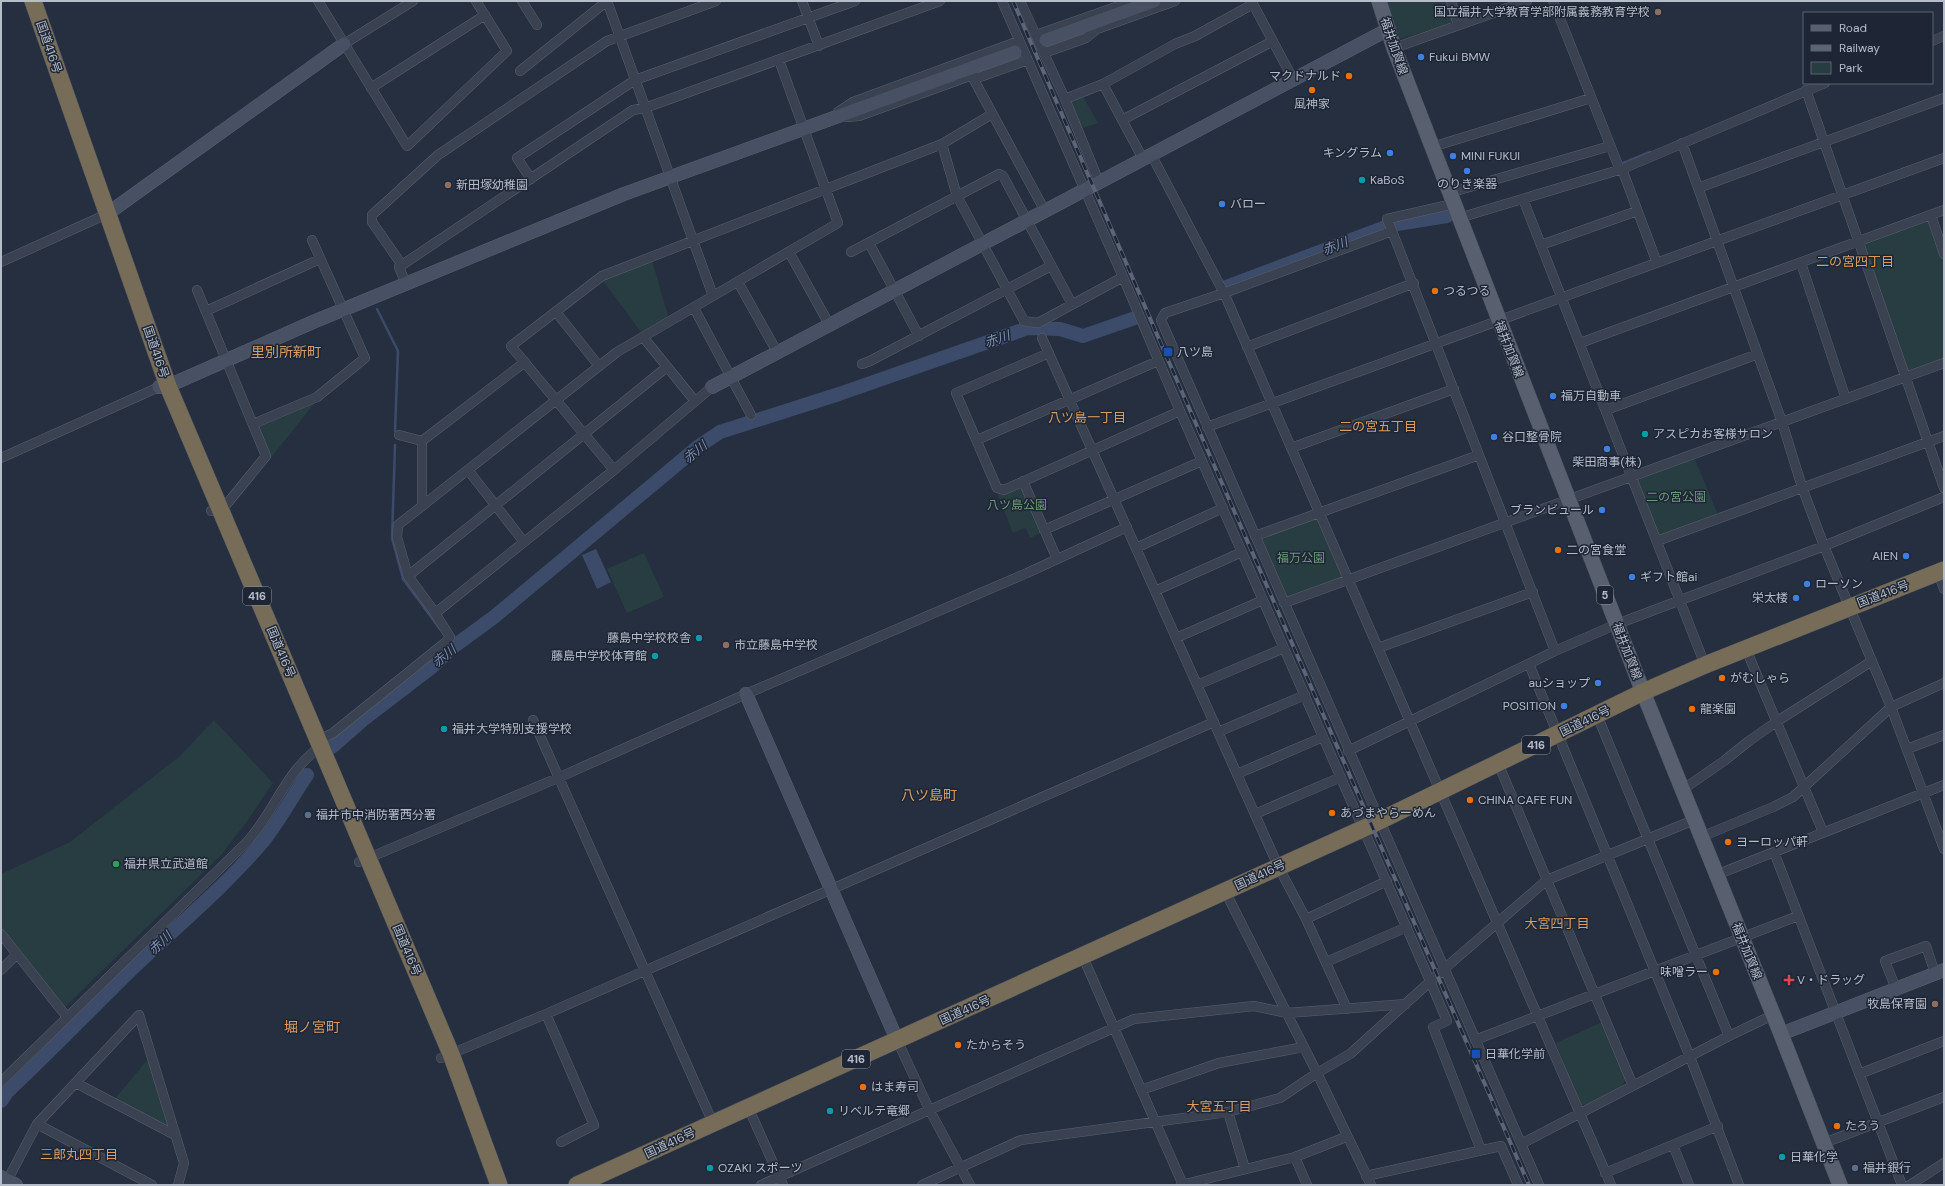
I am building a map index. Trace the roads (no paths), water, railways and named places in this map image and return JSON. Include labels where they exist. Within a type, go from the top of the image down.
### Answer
[{"type":"highway","name":"国道416号","points":[[22,1],[103,216],[164,386],[253,599],[317,746],[499,1185]]},
{"type":"highway","name":"国道416号","points":[[33,1],[103,216]]},
{"type":"highway","name":"国道416号","points":[[577,1185],[1364,828],[1643,692],[1705,665],[1941,571]]},
{"type":"highway","name":"国道416号","points":[[446,1056],[488,1185]]},
{"type":"main road","name":"福井加賀線","points":[[1379,1],[1387,30],[1616,624],[1781,1034],[1840,1185]]},
{"type":"street","points":[[1,262],[103,216],[344,44],[413,1]]},
{"type":"street","points":[[320,2],[407,146],[507,50],[476,1]]},
{"type":"street","points":[[522,1],[537,25]]},
{"type":"street","points":[[520,71],[607,1],[712,296]]},
{"type":"street","points":[[802,1],[819,46]]},
{"type":"street","points":[[531,179],[517,158],[635,80],[855,1]]},
{"type":"street","points":[[406,284],[399,268],[402,265],[634,110],[645,108],[940,1]]},
{"type":"street","points":[[1002,1],[1017,46],[1028,60],[1085,189],[1158,361],[1364,828],[1447,1021],[1433,1027],[1480,1150]]},
{"type":"street","points":[[1020,1],[1042,43],[1099,182]]},
{"type":"street","points":[[1042,43],[1133,1]]},
{"type":"street","points":[[1042,43],[1154,1]]},
{"type":"street","points":[[1042,43],[1086,38],[1097,29],[1175,1]]},
{"type":"street","points":[[1451,1],[1458,25]]},
{"type":"street","points":[[1394,48],[1526,1]]},
{"type":"street","points":[[1553,1],[1610,146],[1638,211],[1657,264]]},
{"type":"street","points":[[402,265],[372,222],[372,215],[438,155],[607,41],[710,2]]},
{"type":"street","points":[[1065,99],[1103,84],[1175,44],[1195,36],[1253,4],[1293,79]]},
{"type":"street","points":[[371,88],[485,16]]},
{"type":"street","points":[[433,610],[438,611],[614,470],[712,387],[1387,30]]},
{"type":"street","points":[[1933,41],[1944,36]]},
{"type":"street","points":[[1122,120],[1273,41]]},
{"type":"street","points":[[1,458],[343,309],[624,194],[828,119],[1017,46]]},
{"type":"street","points":[[1,1082],[248,841],[263,822],[295,769],[317,746],[446,642],[450,637],[433,610],[408,576],[397,537],[398,525],[617,352],[838,223],[802,128],[779,60]]},
{"type":"street","points":[[828,119],[858,116],[967,77],[980,77],[1028,60]]},
{"type":"street","points":[[973,78],[1045,211]]},
{"type":"street","points":[[1103,84],[1122,120],[1147,157],[1224,293],[1611,1185]]},
{"type":"street","points":[[1459,218],[1621,169],[1822,84]]},
{"type":"street","points":[[1806,90],[1944,488]]},
{"type":"street","points":[[1432,147],[1591,98]]},
{"type":"street","points":[[1698,188],[1944,98]]},
{"type":"street","points":[[614,470],[511,346],[602,276],[942,144],[992,114]]},
{"type":"street","points":[[942,144],[956,196],[1024,321],[1038,323],[1123,277]]},
{"type":"street","points":[[1682,144],[1782,422],[1802,487],[1848,608],[1891,707],[1944,847]]},
{"type":"street","points":[[1556,651],[1505,523],[1414,283],[1387,219],[1610,146]]},
{"type":"street","points":[[1207,427],[1944,158]]},
{"type":"street","points":[[852,252],[999,174],[1003,176],[1072,304]]},
{"type":"street","points":[[1523,199],[1705,665]]},
{"type":"street","points":[[1580,343],[1944,210]]},
{"type":"street","points":[[1541,245],[1638,211]]},
{"type":"street","points":[[1931,215],[1944,254]]},
{"type":"street","points":[[1392,231],[1224,293],[1165,313],[1161,320],[1348,751],[1380,820],[1539,1185]]},
{"type":"street","points":[[253,424],[317,397],[365,358],[312,240]]},
{"type":"street","points":[[869,244],[919,336]]},
{"type":"street","points":[[789,252],[829,324]]},
{"type":"street","points":[[206,311],[320,259]]},
{"type":"street","points":[[1801,263],[1846,399]]},
{"type":"street","points":[[862,364],[870,362],[1051,266]]},
{"type":"street","points":[[738,282],[777,352]]},
{"type":"street","points":[[1247,347],[1414,283]]},
{"type":"street","points":[[197,290],[266,456],[226,505],[215,509]]},
{"type":"street","points":[[694,308],[751,415]]},
{"type":"street","points":[[556,312],[599,366]]},
{"type":"street","points":[[643,337],[695,401]]},
{"type":"street","points":[[1042,338],[1278,866],[1306,919],[1348,1009]]},
{"type":"street","points":[[1049,353],[956,393],[998,488],[1004,490],[1180,411]]},
{"type":"street","points":[[1606,410],[1758,354]]},
{"type":"street","points":[[977,440],[1158,361]]},
{"type":"street","points":[[422,441],[525,362]]},
{"type":"street","points":[[1284,603],[1944,363]]},
{"type":"street","points":[[408,576],[667,367]]},
{"type":"street","points":[[1291,448],[1454,389]]},
{"type":"street","points":[[399,435],[422,441]]},
{"type":"street","points":[[1657,540],[1944,436]]},
{"type":"street","points":[[422,441],[422,506]]},
{"type":"street","points":[[1255,536],[1479,455]]},
{"type":"street","points":[[1044,530],[1202,462]]},
{"type":"street","points":[[468,470],[524,542]]},
{"type":"street","points":[[1024,481],[1057,559]]},
{"type":"street","points":[[1348,751],[1556,651],[1616,624],[1824,546],[1944,497]]},
{"type":"street","points":[[1136,548],[1223,508]]},
{"type":"street","points":[[363,860],[560,777],[746,694],[1027,573],[1127,527]]},
{"type":"street","points":[[1155,591],[1242,552]]},
{"type":"street","points":[[1941,571],[1944,588]]},
{"type":"street","points":[[1378,648],[1533,592]]},
{"type":"street","points":[[1176,638],[1263,600]]},
{"type":"street","points":[[1197,685],[1284,648]]},
{"type":"street","points":[[1746,649],[1824,832]]},
{"type":"street","points":[[1682,790],[1724,761],[1748,741],[1872,661]]},
{"type":"street","points":[[1529,664],[1653,971],[1718,1126],[1739,1185]]},
{"type":"street","points":[[1701,837],[1773,807],[1792,797],[1891,707],[1944,683]]},
{"type":"street","points":[[746,694],[897,1040],[929,1109],[970,1185]]},
{"type":"street","points":[[1218,732],[1305,695]]},
{"type":"street","points":[[1597,715],[1729,1036]]},
{"type":"street","points":[[534,720],[713,1123]]},
{"type":"street","points":[[446,1056],[546,1014],[1214,722]]},
{"type":"street","points":[[1907,749],[1944,735]]},
{"type":"street","points":[[1237,774],[1323,737]]},
{"type":"street","points":[[1498,763],[1633,1086]]},
{"type":"street","points":[[1255,814],[1341,777]]},
{"type":"street","points":[[1716,875],[1944,785]]},
{"type":"street","points":[[922,1185],[1021,1140],[1156,1123],[1228,1112],[1280,1098],[1317,1073],[1350,1054],[1430,981],[1547,880],[1694,820]]},
{"type":"street","points":[[1774,852],[1902,1185]]},
{"type":"street","points":[[1306,919],[1387,881]]},
{"type":"street","points":[[1225,891],[1317,1073],[1370,1185]]},
{"type":"street","points":[[1475,1040],[1594,993],[1798,916]]},
{"type":"street","points":[[1326,962],[1407,927]]},
{"type":"street","points":[[1,934],[67,1017]]},
{"type":"street","points":[[1781,1034],[1940,972],[1926,946],[1885,961],[1896,989]]},
{"type":"street","points":[[1,970],[17,954]]},
{"type":"street","points":[[1082,957],[1182,1185],[1294,1157],[1346,1137]]},
{"type":"street","points":[[761,1185],[781,1181],[929,1109],[1134,1019],[1254,1006],[1287,1013],[1406,1004]]},
{"type":"street","points":[[546,1014],[594,1125],[561,1142]]},
{"type":"street","points":[[8,1182],[37,1124],[138,1015],[184,1163],[178,1185]]},
{"type":"street","points":[[1521,1144],[1729,1036],[1773,1015]]},
{"type":"street","points":[[1859,1074],[1944,1041]]},
{"type":"street","points":[[1141,1090],[1219,1063],[1304,1047]]},
{"type":"street","points":[[76,1083],[175,1135]]},
{"type":"street","points":[[1824,1143],[1942,1100]]},
{"type":"street","points":[[748,1107],[781,1181]]},
{"type":"street","points":[[1228,1112],[1245,1169]]},
{"type":"street","points":[[37,1124],[152,1185]]},
{"type":"street","points":[[1605,1173],[1718,1126]]},
{"type":"street","points":[[1673,1145],[1689,1185]]},
{"type":"street","points":[[1366,1176],[1501,1146],[1518,1185]]},
{"type":"street","points":[[1294,1157],[1307,1185]]},
{"type":"street","points":[[1910,1185],[1944,1163]]},
{"type":"water","points":[[596,549],[611,582],[597,589],[582,555]]},
{"type":"waterway","points":[[1623,163],[1650,152]]},
{"type":"waterway","name":"赤川","points":[[1226,287],[1391,225],[1447,216]]},
{"type":"waterway","points":[[377,309],[398,351],[395,431]]},
{"type":"waterway","name":"赤川","points":[[332,747],[364,719],[432,667],[453,647],[494,617],[699,446],[720,432],[839,394],[1028,328],[1060,329],[1083,336],[1135,318]]},
{"type":"waterway","points":[[395,445],[392,538],[403,579],[440,629]]},
{"type":"waterway","name":"赤川","points":[[1,1101],[7,1092],[132,969],[245,862],[273,828],[307,775]]},
{"type":"tunnel","points":[[1015,52],[1046,40]]},
{"type":"railway","points":[[1013,1],[1165,353],[1529,1185]]},
{"type":"place","name":"国立福井大学教育学部附属義務教育学校","points":[[1658,12]]},
{"type":"place","name":"Fukui BMW","points":[[1421,57]]},
{"type":"place","name":"マクドナルド","points":[[1349,76]]},
{"type":"place","name":"風神家","points":[[1312,90]]},
{"type":"place","name":"キングラム","points":[[1390,153]]},
{"type":"place","name":"MINI FUKUI","points":[[1453,156]]},
{"type":"place","name":"のりき楽器","points":[[1467,171]]},
{"type":"place","name":"KaBoS","points":[[1362,180]]},
{"type":"place","name":"新田塚幼稚園","points":[[448,185]]},
{"type":"place","name":"バロー","points":[[1222,204]]},
{"type":"place","name":"つるつる","points":[[1435,291]]},
{"type":"place","name":"八ツ島","points":[[1168,352]]},
{"type":"place","name":"福万自動車","points":[[1553,396]]},
{"type":"place","name":"アスピカお客様サロン","points":[[1645,434]]},
{"type":"place","name":"谷口整骨院","points":[[1494,437]]},
{"type":"place","name":"柴田商事(株)","points":[[1607,449]]},
{"type":"place","name":"ブランビュール","points":[[1602,510]]},
{"type":"place","name":"二の宮食堂","points":[[1558,550]]},
{"type":"place","name":"AIEN","points":[[1906,556]]},
{"type":"place","name":"ギフト館ai","points":[[1632,577]]},
{"type":"place","name":"ローソン","points":[[1807,584]]},
{"type":"place","name":"栄太楼","points":[[1796,598]]},
{"type":"place","name":"藤島中学校校舎","points":[[699,638]]},
{"type":"place","name":"市立藤島中学校","points":[[726,645]]},
{"type":"place","name":"藤島中学校体育館","points":[[655,656]]},
{"type":"place","name":"がむしゃら","points":[[1722,678]]},
{"type":"place","name":"auショップ","points":[[1598,683]]},
{"type":"place","name":"POSITION","points":[[1564,706]]},
{"type":"place","name":"龍楽園","points":[[1692,709]]},
{"type":"place","name":"福井大学特別支援学校","points":[[444,729]]},
{"type":"place","name":"CHINA CAFE FUN","points":[[1470,800]]},
{"type":"place","name":"あづまやらーめん","points":[[1332,813]]},
{"type":"place","name":"福井市中消防署西分署","points":[[308,815]]},
{"type":"place","name":"ヨーロッパ軒","points":[[1728,842]]},
{"type":"place","name":"福井県立武道館","points":[[116,864]]},
{"type":"place","name":"味噌ラー","points":[[1716,972]]},
{"type":"place","name":"V・ドラッグ","points":[[1789,980]]},
{"type":"place","name":"牧島保育園","points":[[1935,1004]]},
{"type":"place","name":"たからそう","points":[[958,1045]]},
{"type":"place","name":"日華化学前","points":[[1476,1054]]},
{"type":"place","name":"はま寿司","points":[[863,1087]]},
{"type":"place","name":"リベルテ竜郷","points":[[830,1111]]},
{"type":"place","name":"たろう","points":[[1837,1126]]},
{"type":"place","name":"日華化学","points":[[1782,1157]]},
{"type":"place","name":"OZAKI スポーツ","points":[[710,1168]]},
{"type":"place","name":"福井銀行","points":[[1855,1168]]},
{"type":"district","name":"二の宮四丁目","points":[[1855,261]]},
{"type":"district","name":"里別所新町","points":[[286,352]]},
{"type":"district","name":"八ツ島一丁目","points":[[1087,417]]},
{"type":"district","name":"二の宮五丁目","points":[[1378,426]]},
{"type":"district","name":"八ツ島町","points":[[929,795]]},
{"type":"district","name":"大宮四丁目","points":[[1557,923]]},
{"type":"district","name":"堀ノ宮町","points":[[312,1027]]},
{"type":"district","name":"大宮五丁目","points":[[1219,1106]]},
{"type":"district","name":"三郎丸四丁目","points":[[79,1154]]},
{"type":"park label","name":"二の宮公園","points":[[1676,497]]},
{"type":"park label","name":"八ツ島公園","points":[[1017,505]]},
{"type":"park label","name":"福万公園","points":[[1301,558]]}]
